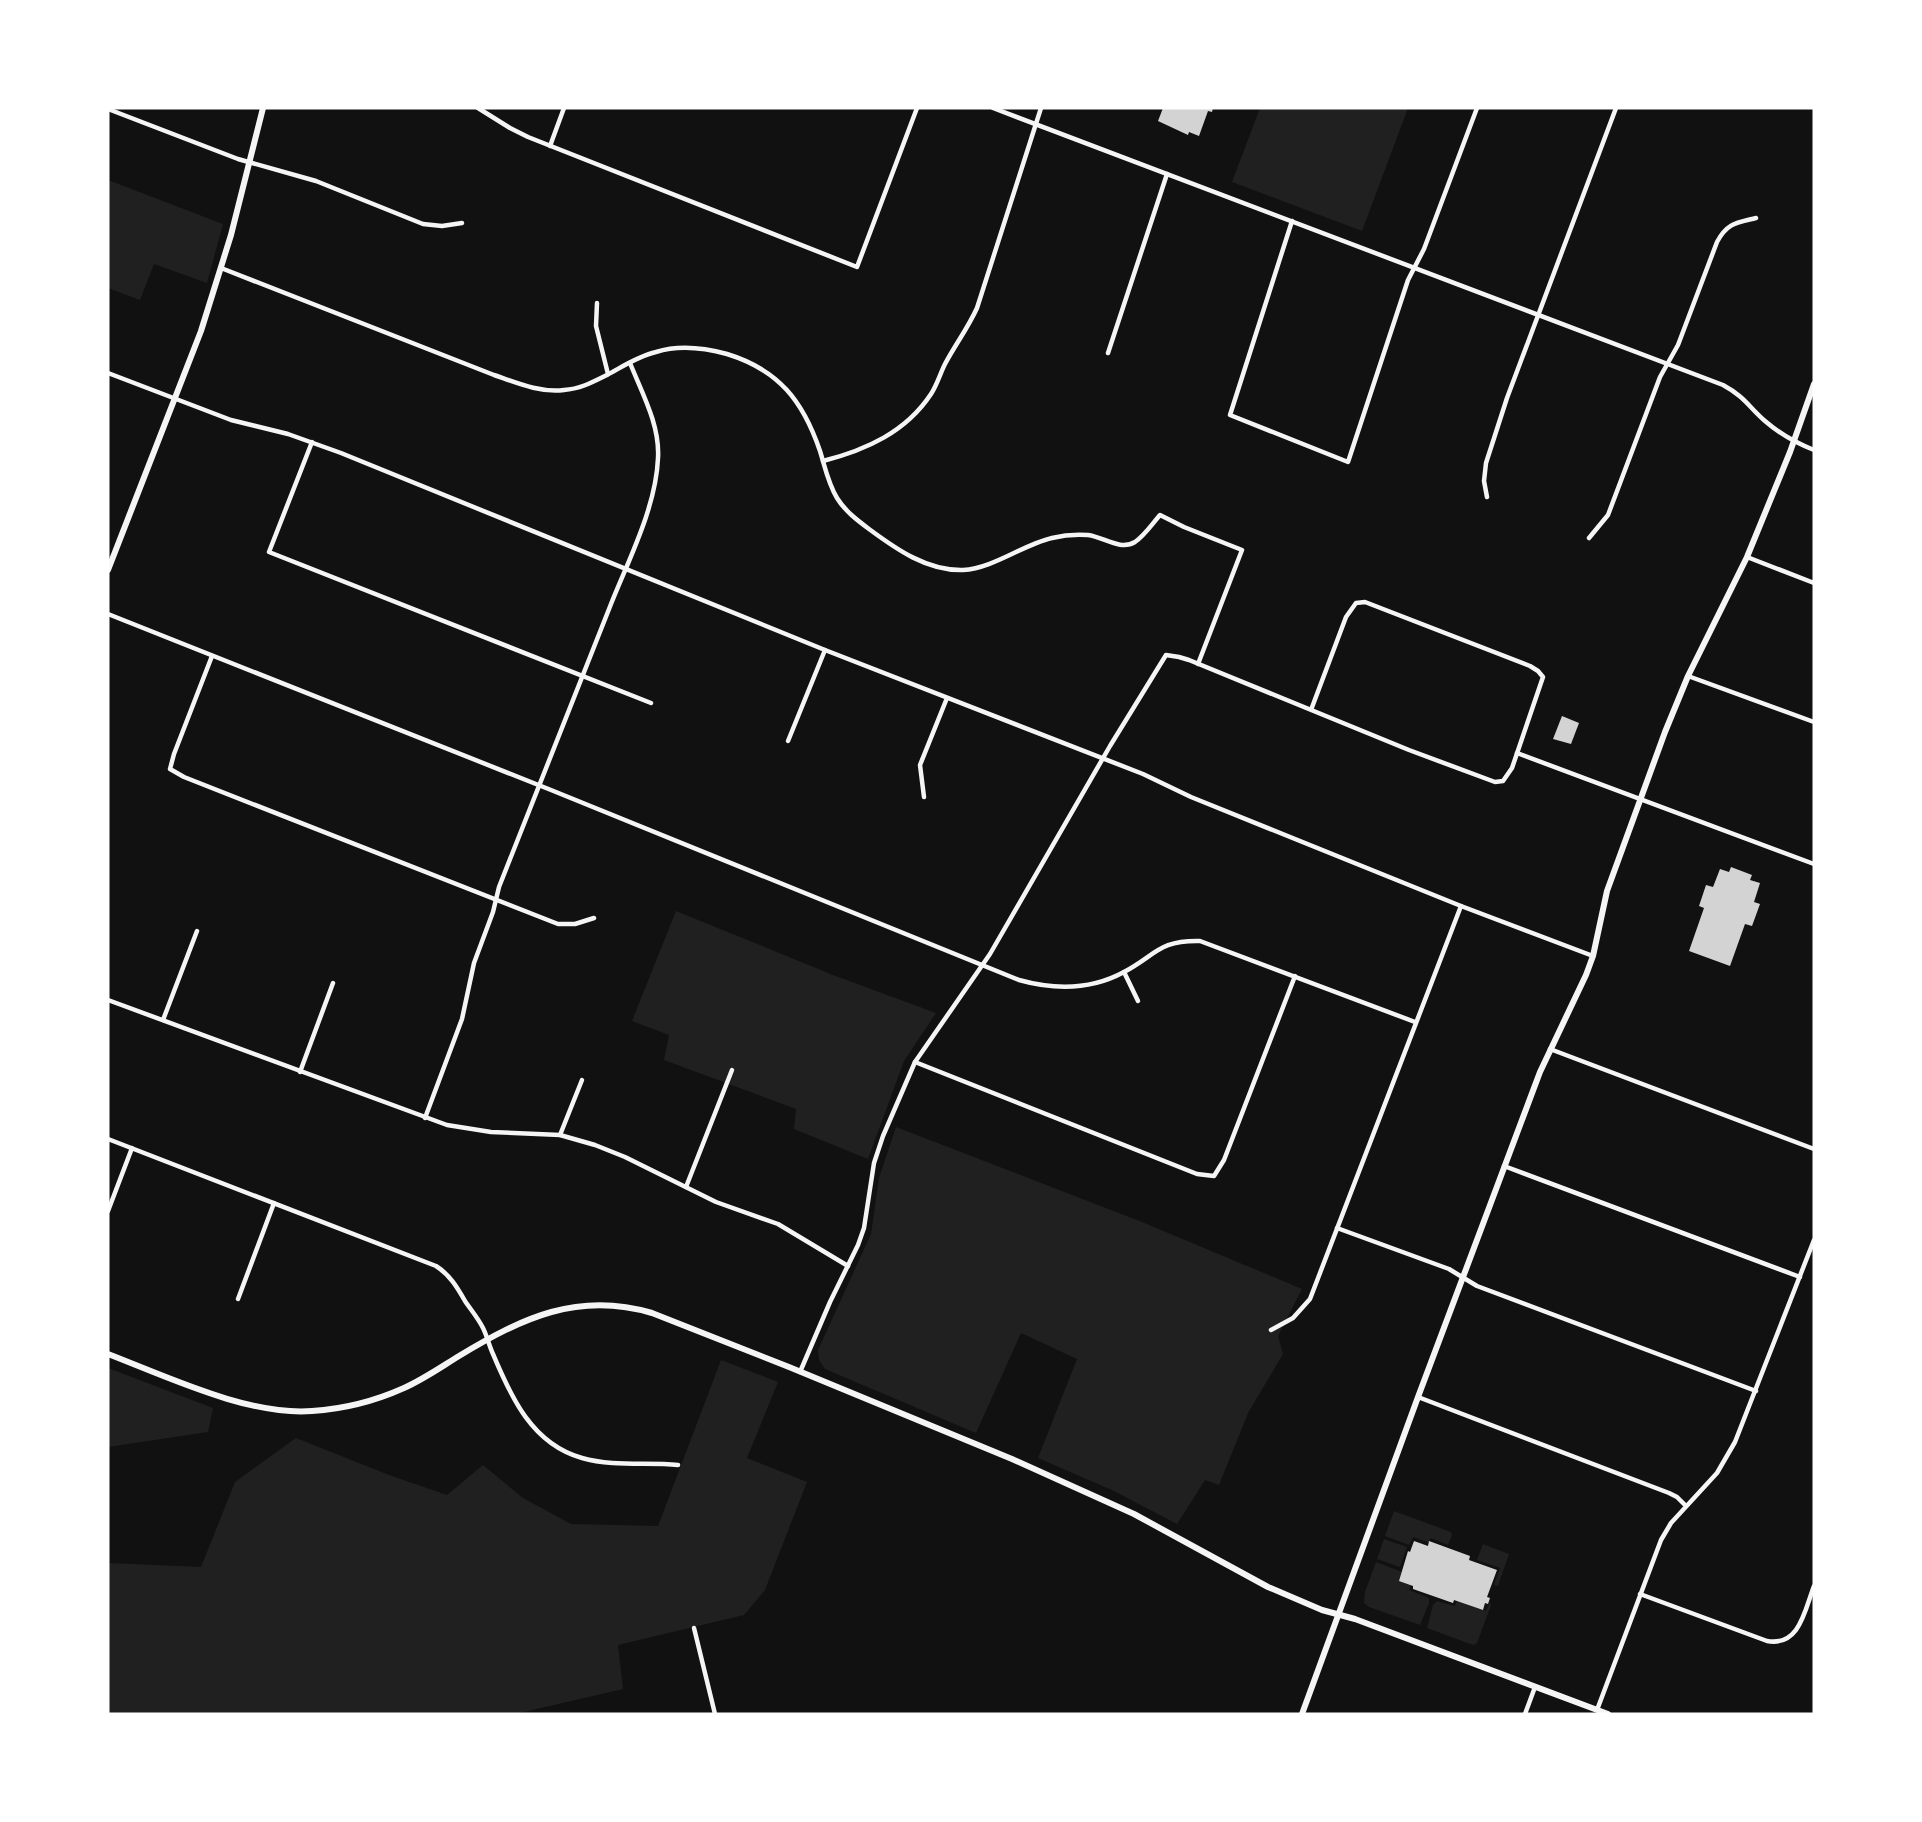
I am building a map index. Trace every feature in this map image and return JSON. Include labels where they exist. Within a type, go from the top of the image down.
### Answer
[{"type":"street","points":[[108,570],[201,331],[221,268],[263,108]]},
{"type":"street","points":[[478,108],[510,128],[550,146],[857,267],[917,108]]},
{"type":"street","points":[[550,146],[564,108]]},
{"type":"street","points":[[993,108],[1723,385],[1737,392],[1765,421],[1794,442],[1814,450]]},
{"type":"street","points":[[823,461],[854,452],[894,432],[916,412],[932,391],[945,363],[969,326],[977,308],[1041,108]]},
{"type":"street","points":[[1292,221],[1230,415],[1348,462],[1408,280],[1424,249],[1478,108]]},
{"type":"street","points":[[1487,497],[1484,481],[1486,463],[1507,398],[1616,108]]},
{"type":"street","points":[[108,109],[249,162],[316,181],[423,224],[442,226],[462,223]]},
{"type":"street","points":[[1108,353],[1167,174]]},
{"type":"street","points":[[1589,537],[1608,514],[1660,377],[1678,345],[1717,242],[1723,231],[1732,223],[1756,218]]},
{"type":"street","points":[[221,268],[529,387],[566,390],[584,386],[655,352],[686,348],[720,352],[755,365],[781,383],[798,403],[814,434],[830,484],[838,499],[855,518],[905,555],[944,568],[964,570],[979,566],[1042,540],[1065,535],[1102,538],[1117,545],[1129,544],[1141,537],[1160,515],[1242,550],[1198,664]]},
{"type":"street","points":[[597,303],[596,326],[608,374]]},
{"type":"street","points":[[425,1118],[462,1019],[474,963],[493,912],[499,887],[652,495],[658,443],[654,426],[630,363]]},
{"type":"street","points":[[108,373],[231,420],[312,442],[825,650],[1143,774],[1191,797],[1461,906],[1593,956]]},
{"type":"street","points":[[1302,1714],[1504,1166],[1550,1049],[1576,1000],[1593,956],[1607,891],[1639,799],[1688,676],[1747,557],[1794,442],[1814,384]]},
{"type":"street","points":[[312,442],[269,552],[651,703]]},
{"type":"street","points":[[1747,557],[1814,583]]},
{"type":"street","points":[[800,1372],[864,1228],[877,1154],[915,1062],[982,965],[1102,759],[1166,656],[1179,657],[1198,664],[1311,710],[1487,780],[1503,781],[1512,768],[1543,677],[1530,666],[1373,603],[1356,603],[1346,617],[1311,710]]},
{"type":"street","points":[[108,614],[1019,980],[1051,987],[1092,984],[1124,972],[1170,943],[1200,941],[1415,1022]]},
{"type":"street","points":[[788,741],[825,650]]},
{"type":"street","points":[[212,656],[170,769],[184,777],[558,924],[575,924],[594,918]]},
{"type":"street","points":[[1688,676],[1814,722]]},
{"type":"street","points":[[924,797],[920,765],[947,698]]},
{"type":"street","points":[[1517,753],[1814,864]]},
{"type":"street","points":[[1271,1330],[1293,1318],[1310,1299],[1461,906]]},
{"type":"street","points":[[163,1020],[197,931]]},
{"type":"street","points":[[1124,972],[1138,1001]]},
{"type":"street","points":[[915,1062],[1197,1174],[1214,1176],[1224,1160],[1295,976]]},
{"type":"street","points":[[300,1072],[333,984]]},
{"type":"street","points":[[108,1000],[447,1125],[473,1131],[560,1135],[607,1149],[716,1202],[778,1224],[848,1266]]},
{"type":"street","points":[[1550,1049],[1814,1149]]},
{"type":"street","points":[[686,1187],[732,1070]]},
{"type":"street","points":[[560,1135],[582,1080]]},
{"type":"street","points":[[108,1140],[436,1266],[446,1272],[453,1281],[483,1329],[519,1408],[535,1429],[554,1445],[578,1457],[590,1460],[678,1465]]},
{"type":"street","points":[[108,1211],[132,1148]]},
{"type":"street","points":[[1504,1166],[1800,1277]]},
{"type":"street","points":[[238,1299],[274,1203]]},
{"type":"street","points":[[1337,1228],[1449,1269],[1476,1286],[1755,1391]]},
{"type":"street","points":[[1597,1710],[1661,1540],[1671,1523],[1712,1479],[1735,1442],[1814,1240]]},
{"type":"street","points":[[108,1354],[250,1406],[272,1410],[312,1412],[353,1406],[407,1387],[487,1340],[564,1307],[613,1304],[632,1307],[652,1312],[800,1372],[1099,1497],[1261,1584],[1322,1610],[1608,1714]]},
{"type":"street","points":[[1418,1397],[1669,1493],[1686,1506]]},
{"type":"street","points":[[1640,1594],[1767,1641],[1776,1642],[1785,1641],[1793,1635],[1799,1626],[1814,1586]]},
{"type":"street","points":[[1806,1607],[1814,1610]]},
{"type":"street","points":[[694,1628],[715,1714]]},
{"type":"street","points":[[1525,1714],[1535,1687]]},
{"type":"shaded area","points":[[1260,108],[1408,108],[1362,231],[1232,182]]},
{"type":"shaded area","points":[[108,180],[223,224],[207,283],[154,264],[140,300],[108,288]]},
{"type":"shaded area","points":[[676,911],[833,975],[936,1013],[904,1061],[868,1159],[794,1129],[796,1109],[664,1060],[669,1035],[632,1021]]},
{"type":"shaded area","points":[[896,1127],[1142,1222],[1302,1289],[1278,1336],[1283,1354],[1248,1413],[1219,1485],[1205,1480],[1177,1524],[1114,1491],[1038,1458],[1077,1359],[1021,1333],[976,1433],[825,1369],[819,1360],[818,1350],[871,1234],[879,1178]]},
{"type":"shaded area","points":[[721,1360],[778,1382],[747,1458],[807,1482],[765,1590],[744,1615],[618,1645],[623,1689],[515,1714],[108,1714],[108,1563],[201,1567],[235,1482],[296,1438],[447,1495],[483,1465],[523,1498],[571,1524],[658,1526]]},
{"type":"shaded area","points":[[108,1368],[213,1408],[208,1432],[108,1447]]},
{"type":"shaded area","points":[[1394,1511],[1451,1532],[1448,1545],[1431,1538],[1428,1542],[1413,1537],[1409,1545],[1385,1536]]},
{"type":"shaded area","points":[[1384,1539],[1407,1547],[1400,1567],[1377,1559]]},
{"type":"shaded area","points":[[1483,1544],[1509,1554],[1498,1586],[1494,1585],[1500,1568],[1477,1560]]},
{"type":"shaded area","points":[[1376,1562],[1402,1572],[1411,1585],[1409,1590],[1429,1598],[1420,1625],[1369,1607],[1364,1603],[1365,1592]]},
{"type":"shaded area","points":[[1437,1601],[1455,1606],[1457,1601],[1486,1611],[1490,1603],[1477,1643],[1473,1645],[1427,1628],[1433,1605]]},
{"type":"building","points":[[1163,108],[1213,108],[1212,112],[1208,111],[1199,136],[1189,132],[1188,135],[1158,121]]},
{"type":"building","points":[[1562,716],[1579,723],[1571,744],[1553,739]]},
{"type":"building","points":[[1731,867],[1752,875],[1750,880],[1760,883],[1754,902],[1760,904],[1752,926],[1745,924],[1730,966],[1689,951],[1704,908],[1699,906],[1706,885],[1713,887],[1720,869],[1729,872]]},
{"type":"building","points":[[1414,1541],[1428,1546],[1429,1541],[1470,1556],[1469,1560],[1497,1570],[1487,1597],[1490,1598],[1488,1604],[1485,1603],[1483,1610],[1454,1600],[1453,1603],[1413,1589],[1413,1586],[1399,1581],[1408,1551],[1410,1552]]}]
